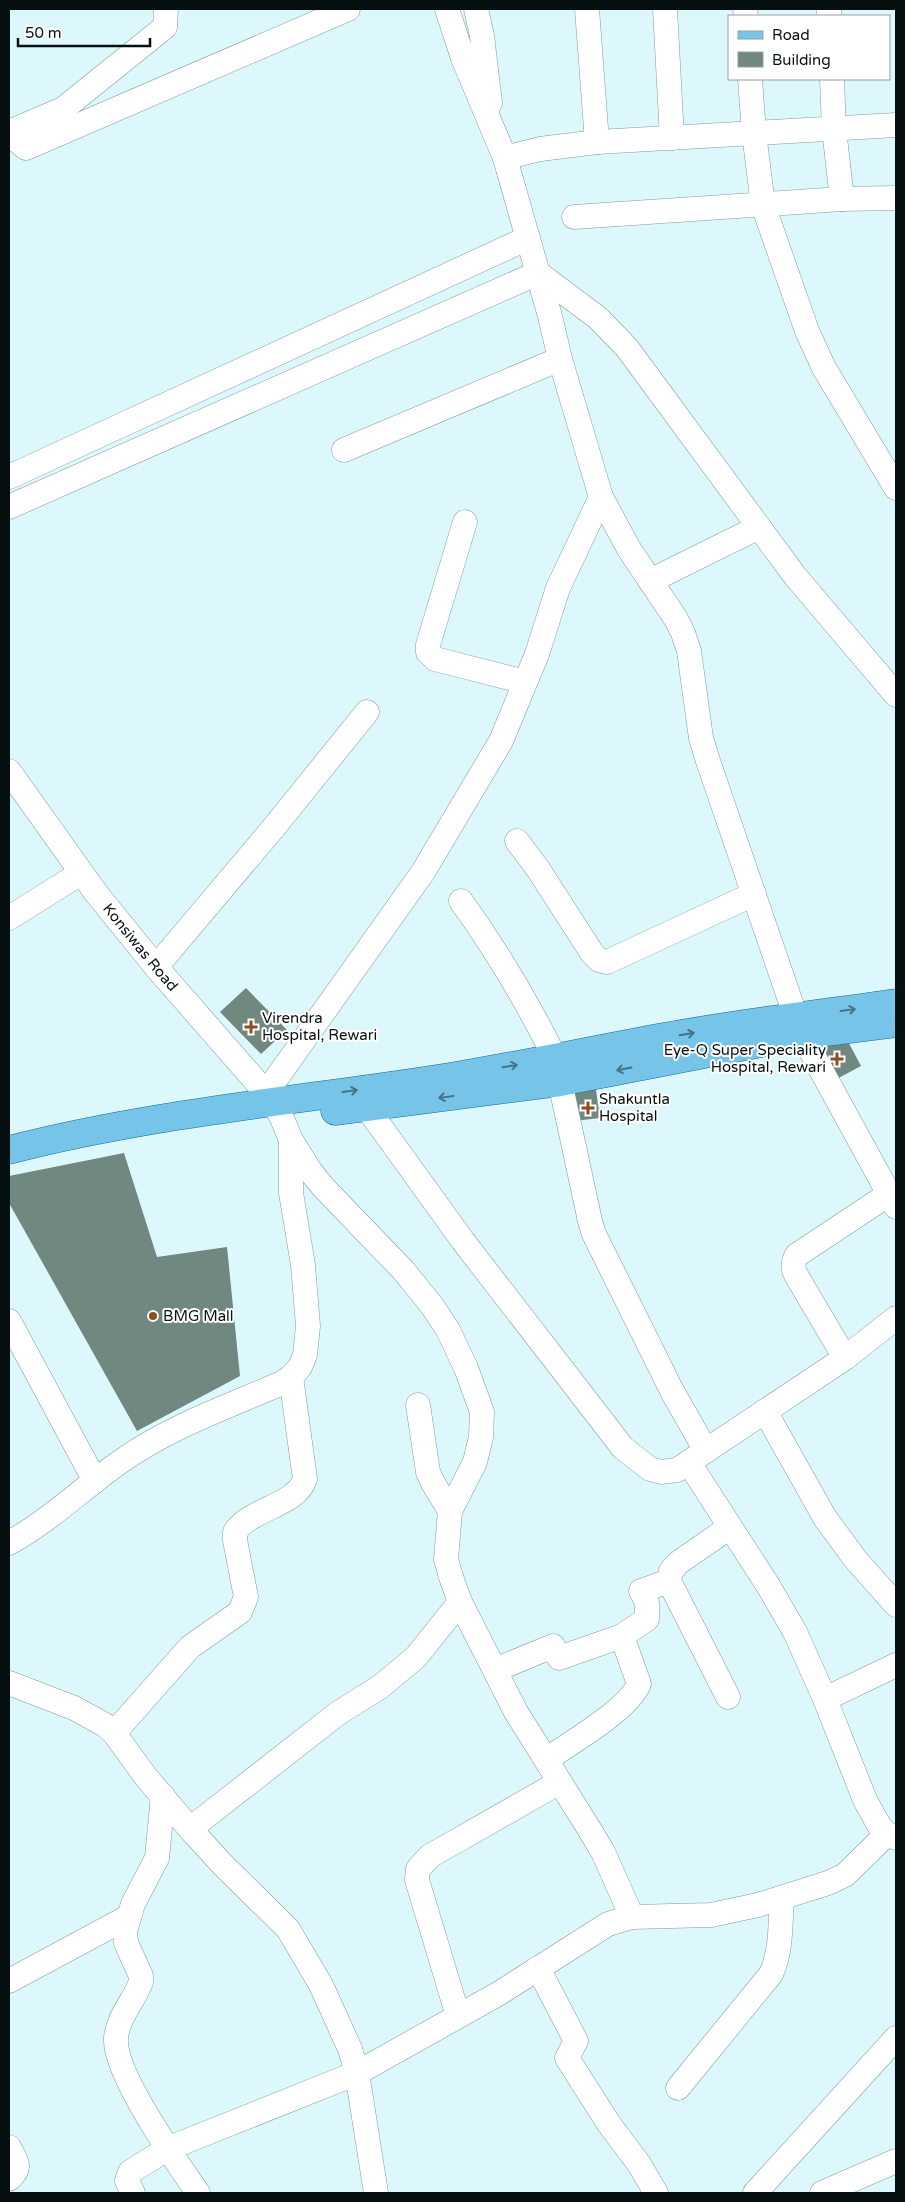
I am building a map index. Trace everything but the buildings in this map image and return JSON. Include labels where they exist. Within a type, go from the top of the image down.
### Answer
[{"type":"main road","points":[[799,1026],[896,1003]]},
{"type":"main road","points":[[9,1150],[50,1139],[278,1113],[367,1108],[558,1070],[666,1037],[799,1026],[896,1023]]},
{"type":"main road","points":[[9,1166],[122,1141],[278,1113],[451,1077],[558,1070]]},
{"type":"street","points":[[166,9],[165,27],[64,110],[9,133],[26,148],[348,9]]},
{"type":"street","points":[[447,9],[463,58],[506,158],[560,359],[601,497],[629,549],[683,634],[689,651],[701,738],[799,1026],[893,1200],[798,1255],[794,1261],[793,1269],[796,1275],[844,1358]]},
{"type":"street","points":[[476,9],[484,45],[493,129]]},
{"type":"street","points":[[587,9],[597,142]]},
{"type":"street","points":[[665,9],[672,138]]},
{"type":"street","points":[[750,80],[754,133],[763,205],[807,331],[816,351],[896,488]]},
{"type":"street","points":[[832,80],[834,128],[842,199]]},
{"type":"street","points":[[506,158],[540,149],[597,142],[896,125]]},
{"type":"street","points":[[574,217],[842,199],[896,198]]},
{"type":"street","points":[[9,477],[528,238]]},
{"type":"street","points":[[9,507],[538,274]]},
{"type":"street","points":[[538,274],[598,318],[627,348],[795,576],[896,695]]},
{"type":"street","points":[[368,312],[380,342]]},
{"type":"street","points":[[344,450],[560,359]]},
{"type":"street","points":[[9,1543],[121,1462],[161,1436],[282,1383],[300,1367],[306,1355],[308,1326],[303,1265],[278,1113],[501,741],[537,654],[558,588],[601,497]]},
{"type":"street","points":[[465,522],[428,645],[428,652],[435,659],[525,682]]},
{"type":"street","points":[[650,581],[758,527]]},
{"type":"street","points":[[156,967],[275,826],[367,712]]},
{"type":"street","name":"Konsiwas Road","points":[[9,771],[81,873],[156,967],[278,1113],[324,1188],[403,1270],[448,1330],[466,1368],[482,1412],[481,1437],[475,1462],[450,1511]]},
{"type":"street","points":[[517,841],[538,869],[592,953],[599,960],[606,962],[754,894]]},
{"type":"street","points":[[9,918],[81,873]]},
{"type":"street","points":[[133,2193],[127,2181],[130,2172],[167,2149],[357,2073],[498,1994],[608,1924],[632,1917],[711,1915],[782,1898],[835,1881],[892,1836],[880,1827],[865,1800],[825,1699],[795,1632],[770,1587],[730,1527],[697,1457],[672,1391],[594,1234],[558,1070],[536,1020],[493,945],[462,901]]},
{"type":"street","points":[[367,1108],[469,1249],[623,1448],[650,1469],[662,1472],[677,1470],[844,1358],[896,1318]]},
{"type":"street","points":[[9,1321],[95,1482]]},
{"type":"street","points":[[114,1734],[190,1647],[240,1612],[244,1606],[246,1597],[235,1532],[247,1520],[298,1492],[305,1479],[291,1377]]},
{"type":"street","points":[[418,1405],[428,1472],[432,1483],[450,1511],[446,1559],[460,1602],[516,1712],[603,1852],[632,1917]]},
{"type":"street","points":[[765,1411],[825,1518],[856,1560],[896,1604]]},
{"type":"street","points":[[728,1697],[669,1581],[671,1571],[678,1563],[730,1527]]},
{"type":"street","points":[[495,1670],[553,1646],[558,1658],[622,1636],[647,1619],[647,1603],[641,1591],[669,1581]]},
{"type":"street","points":[[190,1829],[337,1714],[380,1687],[416,1657],[460,1602]]},
{"type":"street","points":[[546,1760],[620,1708],[634,1694],[639,1684],[622,1636]]},
{"type":"street","points":[[825,1699],[896,1665]]},
{"type":"street","points":[[9,1683],[74,1708],[105,1725],[190,1829],[222,1864],[288,1929],[322,1985],[350,2049],[357,2073],[376,2193]]},
{"type":"street","points":[[458,2016],[417,1880],[418,1868],[430,1856],[560,1782]]},
{"type":"street","points":[[163,1796],[157,1858],[128,1917],[125,1932],[126,1943],[141,1976],[141,1982],[120,2024],[116,2040],[117,2050],[130,2081],[167,2149],[198,2193]]},
{"type":"street","points":[[678,2088],[771,1974],[777,1962],[782,1898]]},
{"type":"street","points":[[9,1981],[128,1917]]},
{"type":"street","points":[[538,1968],[576,2041],[567,2058],[609,2124],[640,2164],[656,2193]]},
{"type":"street","points":[[754,2193],[896,2038]]},
{"type":"street","points":[[9,2147],[18,2166],[16,2172],[9,2179]]},
{"type":"street","points":[[822,2193],[896,2161]]},
{"type":"place","name":"Virendra Hospital, Rewari","points":[[251,1027]]},
{"type":"place","name":"Eye-Q Super Speciality Hospital, Rewari","points":[[837,1059]]},
{"type":"place","name":"Shakuntla Hospital","points":[[588,1108]]},
{"type":"place","name":"BMG Mall","points":[[153,1316]]}]
